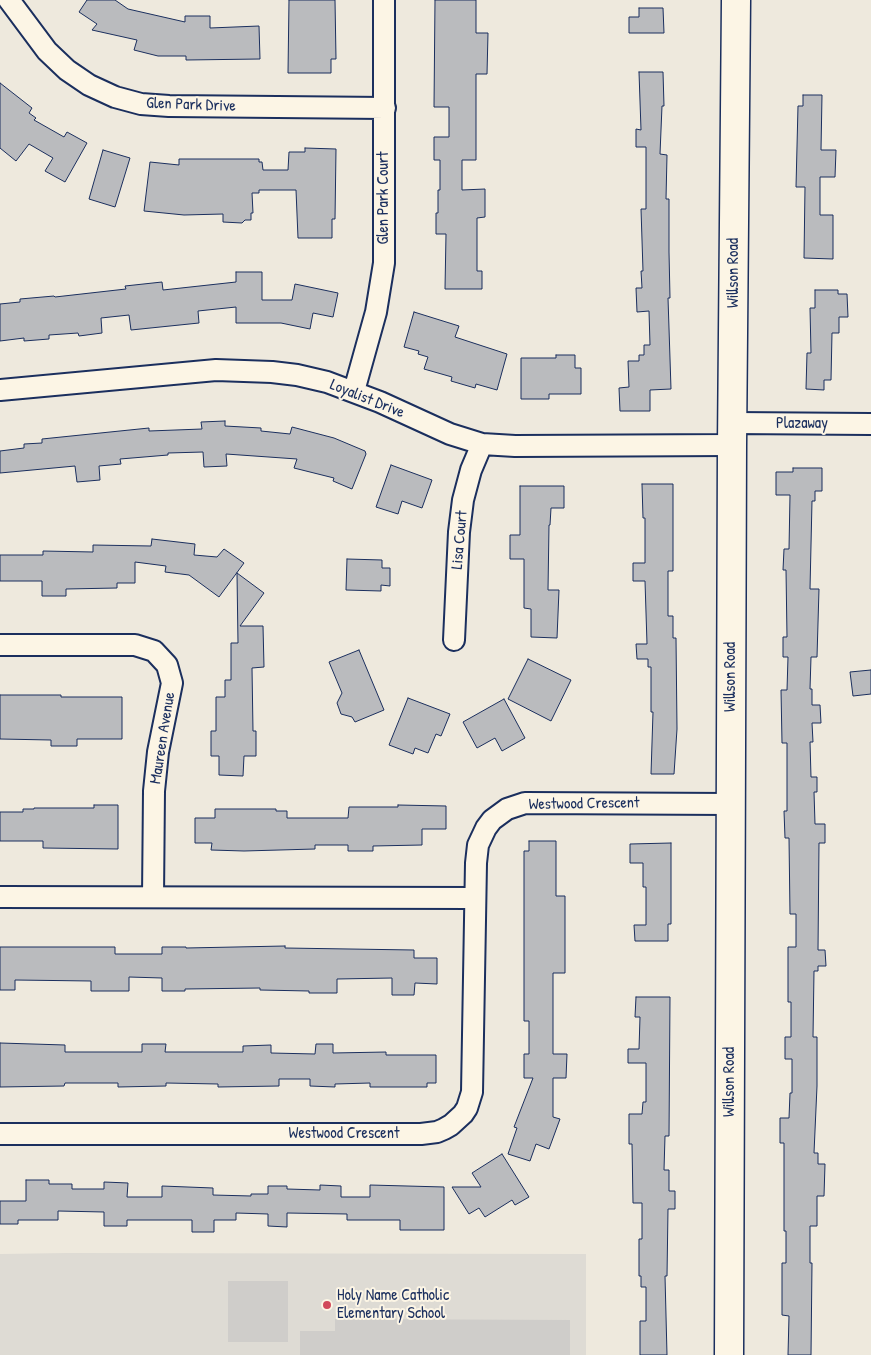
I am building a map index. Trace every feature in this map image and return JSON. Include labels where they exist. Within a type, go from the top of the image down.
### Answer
[{"type":"street","name":"Glen Park Drive","points":[[9,0],[47,51],[67,70],[90,85],[114,97],[141,104],[169,106],[384,108]]},
{"type":"street","name":"Glen Park Court","points":[[354,391],[376,312],[383,271],[385,240],[384,0]]},
{"type":"street","name":"Willson Road","points":[[729,1355],[732,434],[736,0]]},
{"type":"street","name":"Loyalist Drive","points":[[0,390],[225,370],[272,372],[298,375],[354,391],[450,434],[482,444],[515,446],[732,434]]},
{"type":"street","name":"Plazaway","points":[[732,434],[871,424]]},
{"type":"street","name":"Lisa Court","points":[[454,640],[459,532],[463,500],[471,470],[482,444]]},
{"type":"street","name":"Maureen Avenue","points":[[0,645],[135,645],[154,651],[167,665],[172,683],[158,752],[154,791],[153,897]]},
{"type":"street","name":"Westwood Crescent","points":[[0,1134],[421,1134],[444,1130],[467,1108],[472,1092],[477,854],[486,828],[499,814],[515,806],[534,803],[731,804]]},
{"type":"street","points":[[0,897],[475,898]]},
{"type":"shaded area","name":"Holy Name Catholic Elementary School","points":[[0,1254],[586,1254],[586,1355],[0,1355]]},
{"type":"shaded area","points":[[228,1281],[288,1281],[288,1342],[228,1342]]},
{"type":"shaded area","points":[[335,1319],[570,1320],[570,1355],[300,1355],[300,1331],[335,1331]]},
{"type":"building","points":[[87,0],[115,0],[128,9],[185,22],[185,16],[210,16],[210,28],[259,26],[260,59],[186,60],[186,56],[158,56],[134,50],[137,40],[92,30],[97,24],[79,12]]},
{"type":"building","points":[[289,0],[335,0],[336,59],[331,59],[331,73],[288,73]]},
{"type":"building","points":[[435,0],[476,0],[476,33],[488,33],[487,74],[476,74],[476,160],[462,160],[462,190],[485,189],[485,217],[477,218],[477,271],[482,271],[482,289],[445,289],[446,234],[436,234],[438,190],[440,190],[440,160],[434,160],[434,137],[449,137],[449,107],[434,107]]},
{"type":"building","points":[[639,8],[663,8],[664,33],[629,33],[629,17],[639,17]]},
{"type":"building","points":[[639,72],[663,72],[664,106],[662,106],[660,154],[667,155],[666,199],[669,199],[670,298],[668,298],[671,389],[650,390],[650,411],[620,411],[619,388],[629,387],[628,361],[639,361],[639,355],[644,355],[644,345],[650,345],[649,311],[637,312],[636,288],[642,288],[641,209],[646,209],[646,147],[636,147],[636,129],[641,130]]},
{"type":"building","points":[[0,83],[32,108],[29,113],[36,118],[34,120],[64,137],[67,132],[87,143],[65,182],[45,171],[53,158],[29,144],[16,161],[0,148]]},
{"type":"building","points":[[803,95],[822,95],[821,150],[836,150],[835,177],[820,177],[820,215],[833,215],[833,259],[804,258],[805,187],[796,187],[798,106],[803,106]]},
{"type":"building","points":[[305,148],[336,149],[335,219],[332,219],[332,238],[298,238],[296,190],[259,190],[259,193],[252,193],[253,213],[251,213],[251,220],[245,220],[242,223],[223,222],[223,214],[184,215],[144,211],[150,162],[179,165],[179,159],[259,159],[259,162],[262,162],[263,170],[288,170],[289,152],[305,152]]},
{"type":"building","points":[[103,150],[130,158],[115,207],[89,199]]},
{"type":"building","points":[[236,272],[262,272],[262,300],[292,300],[295,284],[338,293],[333,317],[313,313],[310,329],[281,323],[236,323],[236,307],[198,311],[199,323],[131,330],[129,315],[101,318],[102,333],[79,336],[78,333],[49,335],[49,339],[24,341],[24,338],[0,341],[0,304],[20,302],[20,299],[126,289],[125,286],[162,282],[163,290],[236,282]]},
{"type":"building","points":[[815,290],[838,290],[838,294],[847,294],[848,317],[839,317],[839,333],[832,333],[831,380],[824,380],[824,390],[806,389],[807,353],[811,353],[810,308],[815,308]]},
{"type":"building","points":[[414,312],[459,326],[455,337],[507,354],[497,390],[476,384],[475,388],[451,381],[452,377],[424,369],[428,357],[418,354],[419,351],[404,347]]},
{"type":"building","points":[[556,355],[575,355],[575,368],[581,368],[581,394],[549,394],[549,399],[521,399],[521,358],[556,358]]},
{"type":"building","points":[[225,421],[225,426],[261,428],[261,431],[290,434],[292,427],[334,438],[365,451],[366,454],[352,489],[333,481],[334,478],[294,468],[297,459],[226,454],[227,466],[204,467],[203,452],[168,453],[168,455],[120,459],[121,464],[99,466],[100,480],[77,482],[75,466],[0,473],[0,451],[24,448],[24,444],[42,443],[42,439],[149,428],[149,431],[202,429],[201,422]]},
{"type":"building","points":[[391,465],[432,480],[422,508],[402,501],[398,514],[376,507]]},
{"type":"building","points":[[793,468],[822,468],[822,491],[815,491],[815,501],[812,501],[810,589],[819,589],[817,657],[811,657],[810,689],[812,689],[812,705],[820,705],[821,723],[812,723],[813,742],[810,742],[811,777],[817,777],[817,792],[814,792],[815,824],[825,824],[825,843],[819,843],[818,950],[825,950],[826,966],[818,966],[818,971],[814,971],[813,1037],[817,1037],[814,1153],[818,1153],[818,1164],[825,1164],[824,1196],[817,1196],[817,1226],[810,1226],[810,1263],[812,1263],[811,1355],[788,1355],[789,1316],[782,1315],[782,1263],[786,1263],[786,1231],[784,1231],[784,1143],[780,1143],[780,1118],[789,1118],[790,1093],[792,1093],[792,1059],[785,1059],[785,1037],[791,1037],[791,1002],[788,1002],[788,947],[796,947],[796,914],[790,914],[789,838],[785,838],[784,811],[787,811],[787,743],[782,743],[781,690],[787,690],[788,657],[783,657],[783,637],[787,637],[786,570],[783,570],[784,549],[789,549],[790,495],[776,495],[776,472],[793,472]]},
{"type":"building","points":[[642,484],[673,484],[673,571],[668,571],[668,616],[673,616],[673,638],[676,638],[677,729],[674,774],[651,774],[653,712],[651,712],[651,667],[648,667],[648,659],[637,659],[636,644],[647,644],[645,581],[633,581],[633,563],[645,563],[645,518],[643,518]]},
{"type":"building","points":[[520,486],[564,486],[564,508],[551,508],[549,525],[548,590],[559,590],[557,638],[531,637],[531,609],[524,608],[524,559],[510,559],[510,535],[520,535]]},
{"type":"building","points":[[152,539],[195,544],[194,555],[217,557],[224,549],[244,563],[219,597],[189,575],[165,572],[166,566],[135,562],[135,583],[117,583],[117,588],[66,589],[66,596],[42,596],[42,581],[0,581],[0,555],[43,555],[43,551],[93,552],[93,545],[151,546]]},
{"type":"building","points":[[347,559],[382,560],[382,568],[390,568],[390,586],[381,585],[381,591],[346,590]]},
{"type":"building","points":[[237,573],[264,593],[240,626],[263,626],[264,667],[252,668],[253,731],[256,731],[256,756],[244,756],[243,776],[219,775],[219,756],[211,756],[211,731],[216,731],[216,697],[225,697],[225,680],[231,680],[231,643],[238,643]]},
{"type":"building","points":[[359,650],[384,710],[355,722],[352,717],[341,714],[337,703],[342,693],[329,662]]},
{"type":"building","points":[[528,659],[571,680],[551,721],[508,699]]},
{"type":"building","points":[[871,670],[871,694],[853,696],[850,672]]},
{"type":"building","points":[[0,695],[122,697],[122,739],[77,739],[77,746],[51,746],[51,740],[0,739]]},
{"type":"building","points":[[408,698],[450,714],[441,736],[436,734],[428,753],[415,748],[413,754],[389,745]]},
{"type":"building","points":[[504,699],[525,738],[502,751],[495,738],[477,748],[463,722]]},
{"type":"building","points":[[94,805],[118,805],[118,849],[43,848],[43,841],[0,841],[0,812],[23,812],[23,809],[34,808],[94,808]]},
{"type":"building","points":[[398,805],[446,806],[446,829],[422,829],[422,845],[373,846],[373,851],[348,851],[348,845],[315,845],[315,849],[211,850],[212,843],[195,843],[195,818],[215,818],[215,809],[276,809],[276,811],[287,811],[287,818],[348,818],[349,807],[398,807]]},
{"type":"building","points":[[529,841],[556,841],[556,896],[565,896],[565,973],[553,973],[553,1054],[567,1054],[566,1078],[553,1078],[553,1117],[560,1119],[549,1149],[536,1144],[530,1161],[508,1154],[517,1128],[514,1127],[533,1078],[524,1078],[524,1054],[529,1054],[529,1021],[524,1021],[524,851],[529,851]]},
{"type":"building","points":[[671,843],[671,924],[668,924],[668,941],[635,941],[634,925],[646,925],[646,887],[643,887],[643,863],[630,863],[630,844]]},
{"type":"building","points":[[285,946],[285,948],[414,950],[414,958],[437,958],[437,984],[415,983],[414,995],[392,995],[392,978],[337,979],[337,993],[260,990],[260,988],[162,991],[162,978],[129,977],[129,991],[91,991],[91,981],[15,980],[15,990],[0,990],[0,947],[115,947],[115,954],[162,954],[162,947]]},
{"type":"building","points":[[636,997],[670,997],[669,1136],[665,1136],[664,1170],[669,1170],[669,1191],[675,1191],[675,1209],[668,1209],[667,1276],[665,1276],[667,1355],[640,1355],[640,1321],[646,1321],[646,1287],[641,1287],[641,1276],[639,1276],[639,1239],[642,1239],[642,1203],[633,1203],[632,1144],[629,1144],[629,1114],[642,1114],[643,1102],[646,1102],[646,1063],[628,1063],[628,1049],[639,1049],[640,1017],[635,1017]]},
{"type":"building","points":[[0,1043],[65,1045],[65,1052],[142,1052],[142,1044],[166,1044],[165,1052],[243,1052],[243,1046],[271,1045],[271,1053],[315,1054],[316,1044],[333,1044],[333,1053],[386,1052],[386,1055],[436,1055],[436,1083],[427,1083],[427,1087],[370,1087],[370,1083],[335,1084],[335,1087],[310,1086],[310,1079],[279,1079],[279,1086],[218,1087],[218,1084],[166,1083],[166,1086],[118,1087],[118,1083],[65,1083],[64,1086],[0,1087]]},
{"type":"building","points":[[502,1154],[529,1197],[515,1205],[512,1200],[485,1217],[479,1208],[469,1214],[452,1187],[481,1187],[472,1173]]},
{"type":"building","points":[[26,1180],[49,1180],[49,1184],[72,1184],[72,1189],[104,1189],[104,1182],[128,1183],[127,1197],[162,1197],[162,1186],[213,1188],[213,1195],[251,1196],[251,1194],[268,1194],[268,1186],[287,1186],[287,1189],[320,1190],[320,1185],[341,1186],[341,1197],[370,1197],[370,1185],[444,1187],[444,1230],[400,1230],[400,1220],[347,1220],[347,1214],[287,1213],[287,1227],[268,1226],[268,1214],[236,1213],[236,1220],[214,1220],[214,1232],[192,1232],[192,1220],[127,1220],[127,1226],[104,1226],[104,1212],[58,1211],[58,1220],[18,1220],[18,1224],[0,1224],[0,1201],[26,1201]]},
{"type":"place","name":"Holy Name Catholic Elementary School","points":[[327,1305]]}]
